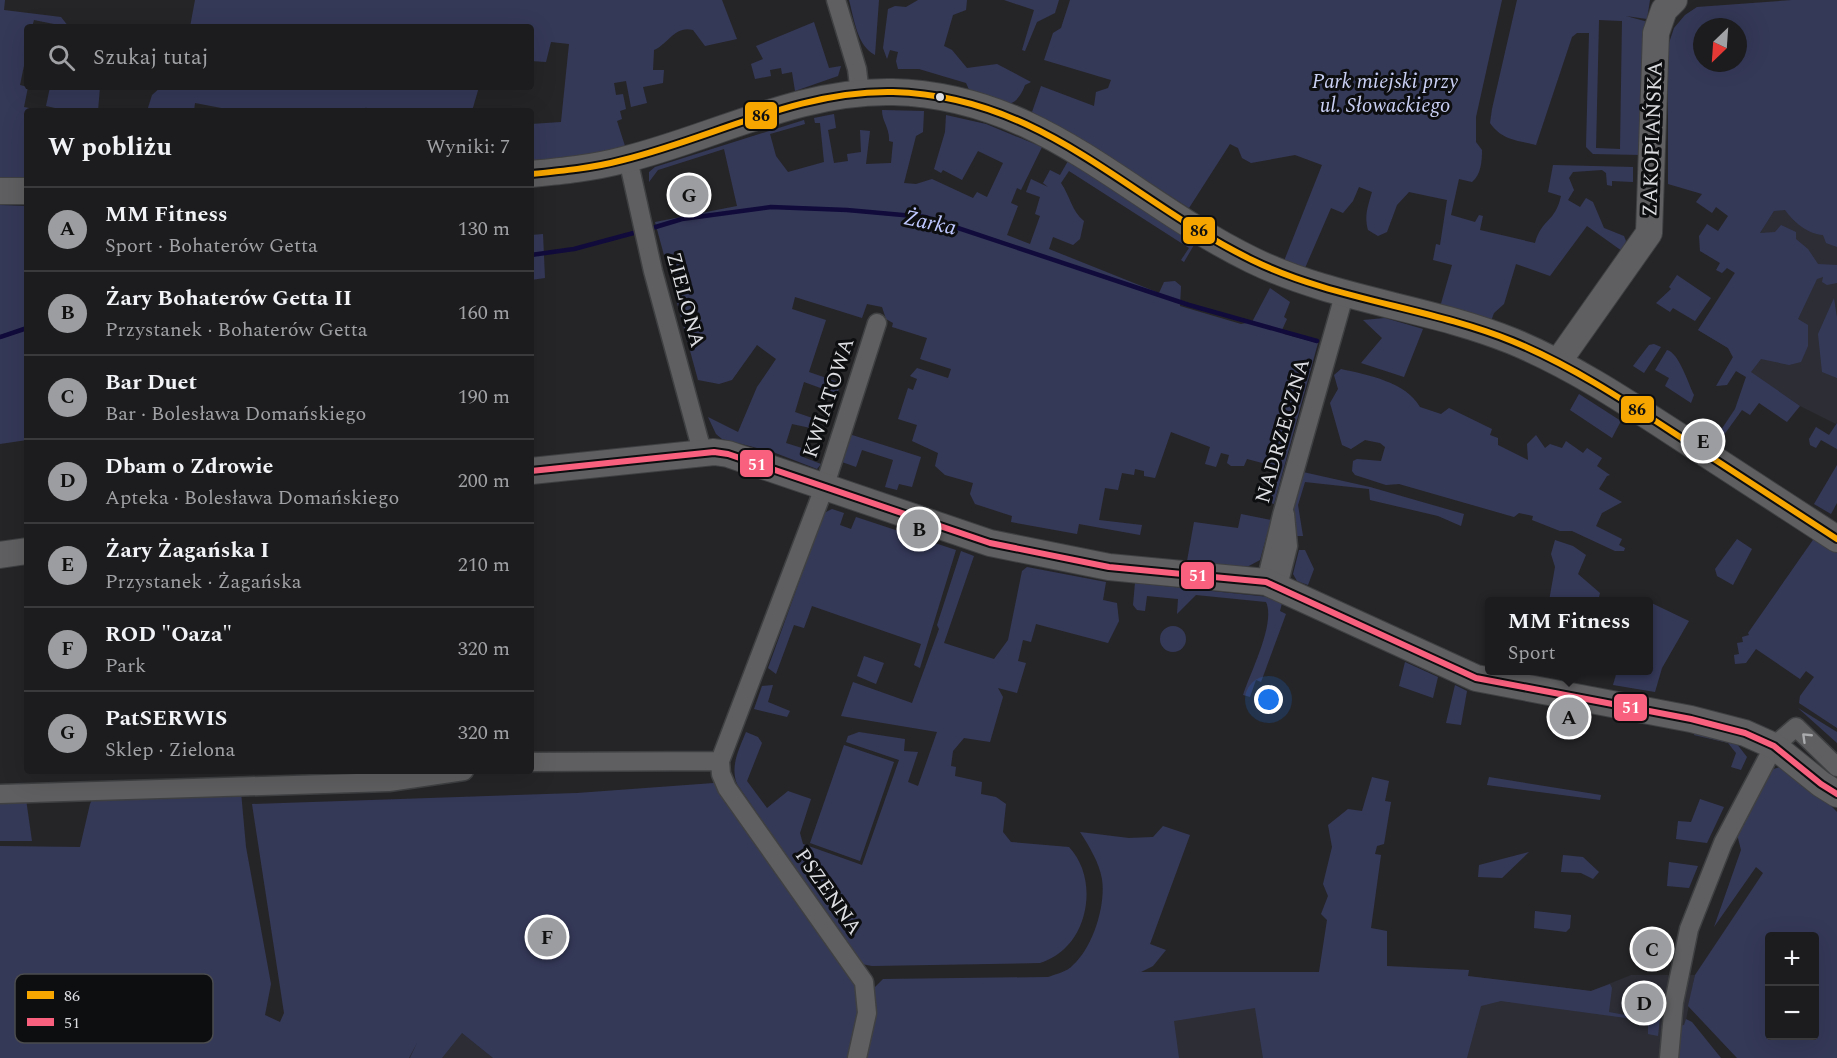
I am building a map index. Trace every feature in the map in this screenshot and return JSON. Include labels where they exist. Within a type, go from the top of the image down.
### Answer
[{"type":"street","points":[[836,0],[857,69],[860,94]]},
{"type":"street","name":"ZAKOPIAŃSKA","points":[[1558,362],[1649,233],[1656,33],[1668,3]]},
{"type":"street","points":[[534,174],[584,168],[628,159],[816,100],[895,92],[936,95],[989,107],[1053,136],[1212,238],[1248,258],[1280,272],[1472,327],[1558,362],[1611,392],[1837,538]]},
{"type":"street","name":"ZIELONA","points":[[628,159],[644,230],[702,451]]},
{"type":"street","points":[[0,191],[24,191]]},
{"type":"street","name":"NADRZECZNA","points":[[1272,584],[1285,506],[1346,292]]},
{"type":"street","name":"KWIATOWA","points":[[824,488],[877,323]]},
{"type":"street","points":[[534,471],[702,451],[728,454],[957,534],[1027,551],[1132,570],[1272,584],[1476,678],[1721,725],[1774,746],[1833,786]]},
{"type":"street","points":[[534,762],[720,761],[824,488]]},
{"type":"street","points":[[0,555],[24,551]]},
{"type":"street","points":[[1669,1058],[1674,1002],[1689,929],[1723,843],[1774,746]]},
{"type":"street","name":"PSZENNA","points":[[720,761],[721,774],[727,788],[864,982],[867,1013],[857,1058]]},
{"type":"street","points":[[0,794],[389,782],[444,774]]},
{"type":"shaded area","points":[[1837,204],[1836,424],[1800,406],[1750,372],[1733,358],[1728,348],[1698,330],[1774,211]]},
{"type":"shaded area","points":[[1139,973],[1468,976],[1591,991],[1631,975],[1695,975],[1685,1025],[1715,1058],[1104,1058]]},
{"type":"shaded area","points":[[434,1010],[493,1058],[409,1058]]},
{"type":"green space","points":[[0,0],[5,0],[4,10],[61,17],[67,24],[34,20],[33,24],[24,24],[24,66],[20,85],[24,86],[24,90],[27,90],[24,107],[29,108],[24,108],[24,178],[0,179]]},
{"type":"green space","points":[[195,0],[722,0],[737,39],[705,46],[693,30],[681,30],[676,33],[654,50],[653,70],[664,70],[663,83],[643,87],[647,103],[631,107],[626,81],[614,83],[616,95],[623,94],[626,109],[620,111],[622,119],[617,121],[625,146],[607,152],[534,164],[534,124],[561,122],[569,44],[551,42],[546,62],[534,61],[534,24],[191,24]]},
{"type":"green space","points":[[849,0],[879,0],[875,55],[869,51],[860,38]]},
{"type":"green space","points":[[918,0],[967,0],[966,10],[953,15],[944,46],[952,50],[967,68],[997,64],[1031,82],[1025,85],[1015,100],[1003,105],[972,96],[966,83],[919,69],[898,69],[896,61],[898,52],[890,50],[887,59],[883,48],[888,9],[895,6],[906,7]]},
{"type":"green space","points":[[1004,0],[1059,0],[1055,13],[1037,22],[1025,51],[1022,50],[1034,10]]},
{"type":"green space","name":"Park miejski przy ul. Słowackiego","points":[[1070,0],[1502,0],[1476,117],[1476,142],[1482,150],[1480,168],[1472,182],[1459,179],[1451,215],[1475,222],[1479,215],[1483,216],[1480,230],[1535,243],[1541,229],[1555,211],[1561,196],[1548,192],[1553,165],[1633,167],[1633,182],[1612,181],[1612,186],[1607,185],[1606,173],[1602,170],[1573,172],[1569,178],[1574,190],[1568,200],[1580,207],[1586,198],[1593,202],[1604,228],[1624,236],[1626,241],[1622,251],[1587,226],[1550,276],[1516,264],[1504,304],[1494,313],[1491,321],[1440,307],[1452,265],[1433,260],[1436,244],[1440,245],[1447,200],[1409,192],[1397,205],[1387,232],[1378,236],[1368,230],[1366,220],[1372,192],[1359,187],[1353,201],[1343,213],[1331,208],[1305,268],[1284,261],[1322,165],[1295,155],[1251,163],[1242,158],[1238,148],[1230,144],[1189,208],[1102,152],[1032,112],[1041,86],[1094,106],[1096,92],[1108,88],[1111,80],[1044,60],[1053,33],[1061,28]]},
{"type":"green space","points":[[1517,0],[1650,0],[1647,19],[1626,16],[1648,22],[1642,155],[1593,154],[1586,147],[1589,33],[1577,33],[1572,37],[1536,145],[1499,133],[1490,123]],"holes":[[[1599,20],[1622,21],[1620,149],[1596,148]]]},
{"type":"green space","points":[[1792,0],[1837,0],[1837,247],[1826,243],[1823,235],[1801,226],[1785,210],[1774,211],[1760,233],[1775,232],[1781,225],[1796,232],[1796,239],[1808,249],[1818,264],[1837,265],[1837,283],[1827,285],[1822,282],[1823,277],[1817,279],[1798,319],[1808,325],[1808,346],[1801,362],[1789,365],[1761,359],[1751,372],[1800,406],[1787,422],[1759,403],[1750,415],[1742,410],[1721,439],[1717,436],[1735,409],[1746,377],[1736,371],[1727,385],[1716,386],[1733,357],[1728,348],[1698,330],[1735,273],[1727,268],[1722,273],[1716,270],[1720,263],[1700,251],[1699,236],[1707,224],[1718,231],[1728,216],[1716,207],[1712,213],[1696,202],[1702,194],[1668,184],[1668,46],[1674,28],[1685,15],[1697,7]]},
{"type":"green space","points":[[814,22],[829,68],[841,66],[838,76],[795,91],[792,72],[782,74],[781,68],[770,70],[771,76],[755,79],[751,64],[763,59],[756,46]]},
{"type":"green space","points":[[49,90],[100,90],[98,108],[46,106]]},
{"type":"green space","points":[[158,90],[478,90],[473,108],[221,108],[195,103],[194,108],[148,108],[152,95]]},
{"type":"green space","points":[[882,110],[924,111],[923,132],[916,136],[904,183],[916,184],[932,179],[973,198],[977,192],[987,197],[1003,163],[978,151],[962,180],[943,170],[941,173],[934,169],[945,132],[946,115],[986,124],[1042,147],[1021,190],[1017,188],[1011,203],[1018,206],[1007,235],[1030,244],[1040,216],[1035,214],[1040,197],[1026,192],[1031,179],[1048,187],[1043,183],[1050,170],[1060,175],[1068,161],[1194,241],[1194,245],[1184,262],[1181,260],[1189,248],[1069,171],[1061,183],[1077,213],[1084,221],[1080,239],[1073,245],[1053,237],[1049,249],[1159,293],[1164,282],[1175,281],[1181,286],[1180,306],[1241,324],[1252,322],[1270,288],[1290,302],[1284,317],[1287,319],[1282,330],[1284,334],[1318,343],[1274,504],[1264,501],[1274,466],[1247,459],[1244,466],[1231,466],[1227,463],[1229,455],[1221,453],[1216,467],[1205,464],[1210,447],[1171,432],[1155,478],[1144,476],[1144,471],[1135,469],[1134,475],[1122,473],[1118,490],[1105,488],[1099,520],[1142,525],[1140,535],[1079,524],[1077,534],[1011,522],[1012,516],[975,504],[970,494],[973,483],[945,475],[935,466],[938,453],[912,441],[917,425],[898,419],[908,388],[913,390],[917,379],[910,376],[917,368],[948,378],[951,369],[920,359],[927,338],[892,327],[893,323],[886,319],[882,307],[867,304],[862,318],[795,297],[792,309],[826,320],[809,372],[841,383],[837,394],[804,382],[795,412],[818,420],[815,429],[792,424],[786,443],[805,449],[803,457],[821,464],[817,469],[773,452],[722,439],[716,434],[708,417],[738,432],[757,387],[776,359],[757,345],[732,380],[719,384],[698,380],[655,222],[737,206],[724,149],[658,170],[649,182],[649,172],[655,167],[804,120],[805,124],[770,134],[776,156],[788,172],[824,162],[820,123],[815,123],[814,118],[834,114],[836,128],[828,130],[834,163],[848,161],[847,154],[861,152],[860,130],[870,131],[866,164],[891,163],[893,142],[889,141]]},
{"type":"green space","points":[[0,205],[24,206],[24,328],[0,335]]},
{"type":"green space","points":[[543,234],[545,278],[534,280],[534,235]]},
{"type":"green space","points":[[1677,275],[1711,298],[1695,321],[1673,308],[1670,312],[1656,303],[1671,289],[1669,287]]},
{"type":"green space","points":[[1834,298],[1837,318],[1837,378],[1822,372],[1818,334]]},
{"type":"green space","points":[[1385,318],[1423,329],[1404,377],[1361,363],[1382,338],[1363,320]]},
{"type":"green space","points":[[24,331],[24,440],[0,444],[0,338]]},
{"type":"green space","points":[[1654,344],[1661,347],[1644,373],[1633,366],[1649,345]]},
{"type":"green space","points":[[1667,350],[1683,369],[1694,395],[1691,403],[1665,386],[1669,378],[1655,370]]},
{"type":"green space","points":[[1341,369],[1374,377],[1396,386],[1414,398],[1420,407],[1441,414],[1449,408],[1492,429],[1490,435],[1498,438],[1498,445],[1528,460],[1527,444],[1536,435],[1545,448],[1550,444],[1562,448],[1566,441],[1583,453],[1587,448],[1602,458],[1597,466],[1610,475],[1599,489],[1622,502],[1602,513],[1596,526],[1622,539],[1619,545],[1625,548],[1624,551],[1615,551],[1572,531],[1560,531],[1532,520],[1533,516],[1519,513],[1514,517],[1399,484],[1386,485],[1355,475],[1352,471],[1353,461],[1357,459],[1381,461],[1385,447],[1380,443],[1365,440],[1351,449],[1342,445],[1330,403],[1338,389],[1334,375]]},
{"type":"green space","points":[[1579,394],[1621,421],[1612,438],[1570,410]]},
{"type":"green space","points":[[1837,423],[1837,449],[1821,440],[1816,448],[1810,445],[1809,439],[1816,427],[1829,435]]},
{"type":"green space","points":[[849,434],[921,457],[912,487],[899,484],[897,490],[885,487],[893,460],[862,450],[856,467],[842,462],[840,459]]},
{"type":"green space","points":[[1837,465],[1837,503],[1831,514],[1814,504]]},
{"type":"green space","points":[[1303,472],[1370,487],[1464,514],[1461,526],[1438,516],[1370,500],[1369,489],[1305,482],[1298,505],[1303,536],[1294,536],[1290,518]]},
{"type":"green space","points":[[832,509],[844,513],[840,525],[851,529],[856,517],[956,550],[920,668],[914,665],[921,644],[812,606],[804,628],[794,625],[776,674],[768,668],[824,513]]},
{"type":"green space","points":[[1241,514],[1271,520],[1260,560],[1245,568],[1187,561],[1194,522],[1238,528]]},
{"type":"green space","points":[[1815,537],[1837,551],[1837,728],[1799,703],[1800,696],[1814,677],[1806,671],[1800,679],[1756,649],[1746,663],[1735,664],[1734,655],[1739,654],[1737,643],[1743,642],[1742,637],[1749,635],[1748,633]]},
{"type":"green space","points":[[1737,539],[1752,549],[1733,585],[1717,576],[1715,569]]},
{"type":"green space","points":[[1555,540],[1573,546],[1586,555],[1578,574],[1600,593],[1599,597],[1550,597],[1555,567],[1551,554]]},
{"type":"green space","points":[[1299,550],[1305,550],[1314,569],[1308,585],[1297,581],[1293,574]]},
{"type":"green space","points":[[961,551],[974,556],[944,643],[994,659],[1008,640],[1022,571],[1027,567],[1106,582],[1103,600],[1117,603],[1119,621],[1108,643],[1036,624],[1031,642],[1023,640],[1018,661],[1026,663],[1017,693],[998,688],[1003,697],[990,742],[964,738],[953,751],[951,766],[956,767],[955,776],[982,782],[981,794],[996,797],[1006,804],[1003,832],[1011,842],[1069,847],[1079,861],[1085,878],[1087,895],[1084,912],[1079,929],[1069,944],[1056,955],[1040,963],[872,966],[862,964],[737,784],[734,771],[736,758],[746,732],[758,737],[762,743],[747,781],[767,808],[788,791],[811,799],[800,833],[803,844],[862,865],[899,760],[846,742],[848,736],[859,732],[905,739],[904,751],[918,752],[908,782],[918,786],[937,732],[841,716],[853,682],[912,703],[939,629],[937,625]]},
{"type":"green space","points":[[1135,583],[1269,597],[1282,603],[1280,611],[1286,614],[1261,682],[1256,680],[1250,697],[1243,695],[1265,635],[1268,622],[1266,602],[1196,595],[1177,614],[1178,599],[1147,596],[1145,611],[1137,610],[1133,605]]},
{"type":"green space","points":[[1653,604],[1689,621],[1662,668],[1655,692],[1613,685],[1616,675],[1653,675]]},
{"type":"green space","points":[[1173,626],[1182,630],[1186,639],[1182,648],[1173,652],[1164,648],[1160,639],[1164,630]]},
{"type":"green space","points":[[864,656],[884,663],[876,684],[857,676]]},
{"type":"green space","points":[[1405,662],[1438,677],[1433,698],[1399,686]]},
{"type":"green space","points":[[773,685],[768,702],[790,711],[787,717],[754,709],[762,686]]},
{"type":"green space","points":[[1455,685],[1467,691],[1461,725],[1446,723]]},
{"type":"green space","points":[[1798,708],[1837,732],[1837,743]]},
{"type":"green space","points":[[1695,731],[1733,739],[1747,757],[1741,770],[1731,767],[1736,753],[1728,743],[1694,735]]},
{"type":"green space","points":[[844,745],[894,762],[860,861],[810,843]]},
{"type":"green space","points":[[1786,765],[1796,770],[1837,812],[1837,1058],[1737,1058],[1688,1006],[1695,975],[1763,873],[1756,867],[1714,927],[1741,850],[1737,834],[1767,771]]},
{"type":"green space","points":[[1372,777],[1389,781],[1385,801],[1391,802],[1384,844],[1377,846],[1375,854],[1381,855],[1371,928],[1387,931],[1387,966],[1469,970],[1468,976],[1591,991],[1610,984],[1612,988],[1609,1012],[1647,1019],[1648,1017],[1660,1018],[1658,1036],[1648,1034],[1648,1021],[1501,1001],[1481,1006],[1467,1058],[1263,1058],[1255,1008],[1174,1021],[1179,1058],[863,1058],[873,989],[883,979],[1048,977],[1065,971],[1073,965],[1087,948],[1097,925],[1103,889],[1099,866],[1080,832],[1129,838],[1153,837],[1163,826],[1190,835],[1150,944],[1166,950],[1153,966],[1141,972],[1319,972],[1327,920],[1321,914],[1328,896],[1323,884],[1332,847],[1328,825],[1348,809],[1362,811]]},
{"type":"green space","points":[[1489,777],[1601,795],[1600,800],[1487,785]]},
{"type":"green space","points":[[714,783],[855,986],[860,1005],[852,1058],[493,1058],[462,1033],[442,1058],[410,1058],[417,1043],[409,1058],[0,1058],[0,846],[80,847],[90,804],[96,791],[241,792],[246,847],[271,984],[265,1015],[280,1022],[284,1013],[252,804],[577,793]]},
{"type":"green space","points":[[0,798],[26,799],[32,841],[0,841]]},
{"type":"green space","points":[[1700,799],[1724,807],[1707,843],[1676,839],[1678,821],[1691,822]]},
{"type":"green space","points":[[1529,852],[1502,878],[1478,877],[1479,865]]},
{"type":"green space","points":[[1563,855],[1583,857],[1599,872],[1593,879],[1581,873],[1561,872]]},
{"type":"green space","points":[[1669,862],[1698,866],[1689,888],[1667,886]]},
{"type":"green space","points":[[1535,911],[1571,915],[1570,928],[1566,932],[1534,928]]},
{"type":"green space","points":[[1686,1019],[1692,1022],[1721,1058],[1677,1058],[1679,1026],[1684,1025]]},
{"type":"waterway","name":"Żarka","points":[[649,229],[682,219],[771,207],[847,210],[925,217],[1189,305],[1317,341]]},
{"type":"waterway","name":"Żarka","points":[[534,255],[574,249],[641,231]]},
{"type":"waterway","name":"Żarka","points":[[0,337],[24,329]]},
{"type":"transit line","name":"86","points":[[534,174],[623,160],[790,107],[858,93],[893,92],[946,98],[995,111],[1040,131],[1082,155],[1207,235],[1283,274],[1315,285],[1480,329],[1533,350],[1595,383],[1837,539]]},
{"type":"transit line","name":"51","points":[[534,471],[714,452],[728,454],[990,543],[1109,567],[1266,582],[1476,678],[1691,719],[1745,733],[1774,746],[1837,794]]},
{"type":"place","name":"PatSERWIS","points":[[689,195]]},
{"type":"place","name":"Żary Żagańska I","points":[[1703,441]]},
{"type":"place","name":"Żary Bohaterów Getta II","points":[[919,529]]},
{"type":"place","name":"MM Fitness","points":[[1569,717]]},
{"type":"place","name":"ROD \"Oaza\"","points":[[547,937]]},
{"type":"place","name":"Bar Duet","points":[[1652,949]]},
{"type":"place","name":"Dbam o Zdrowie","points":[[1644,1003]]}]
